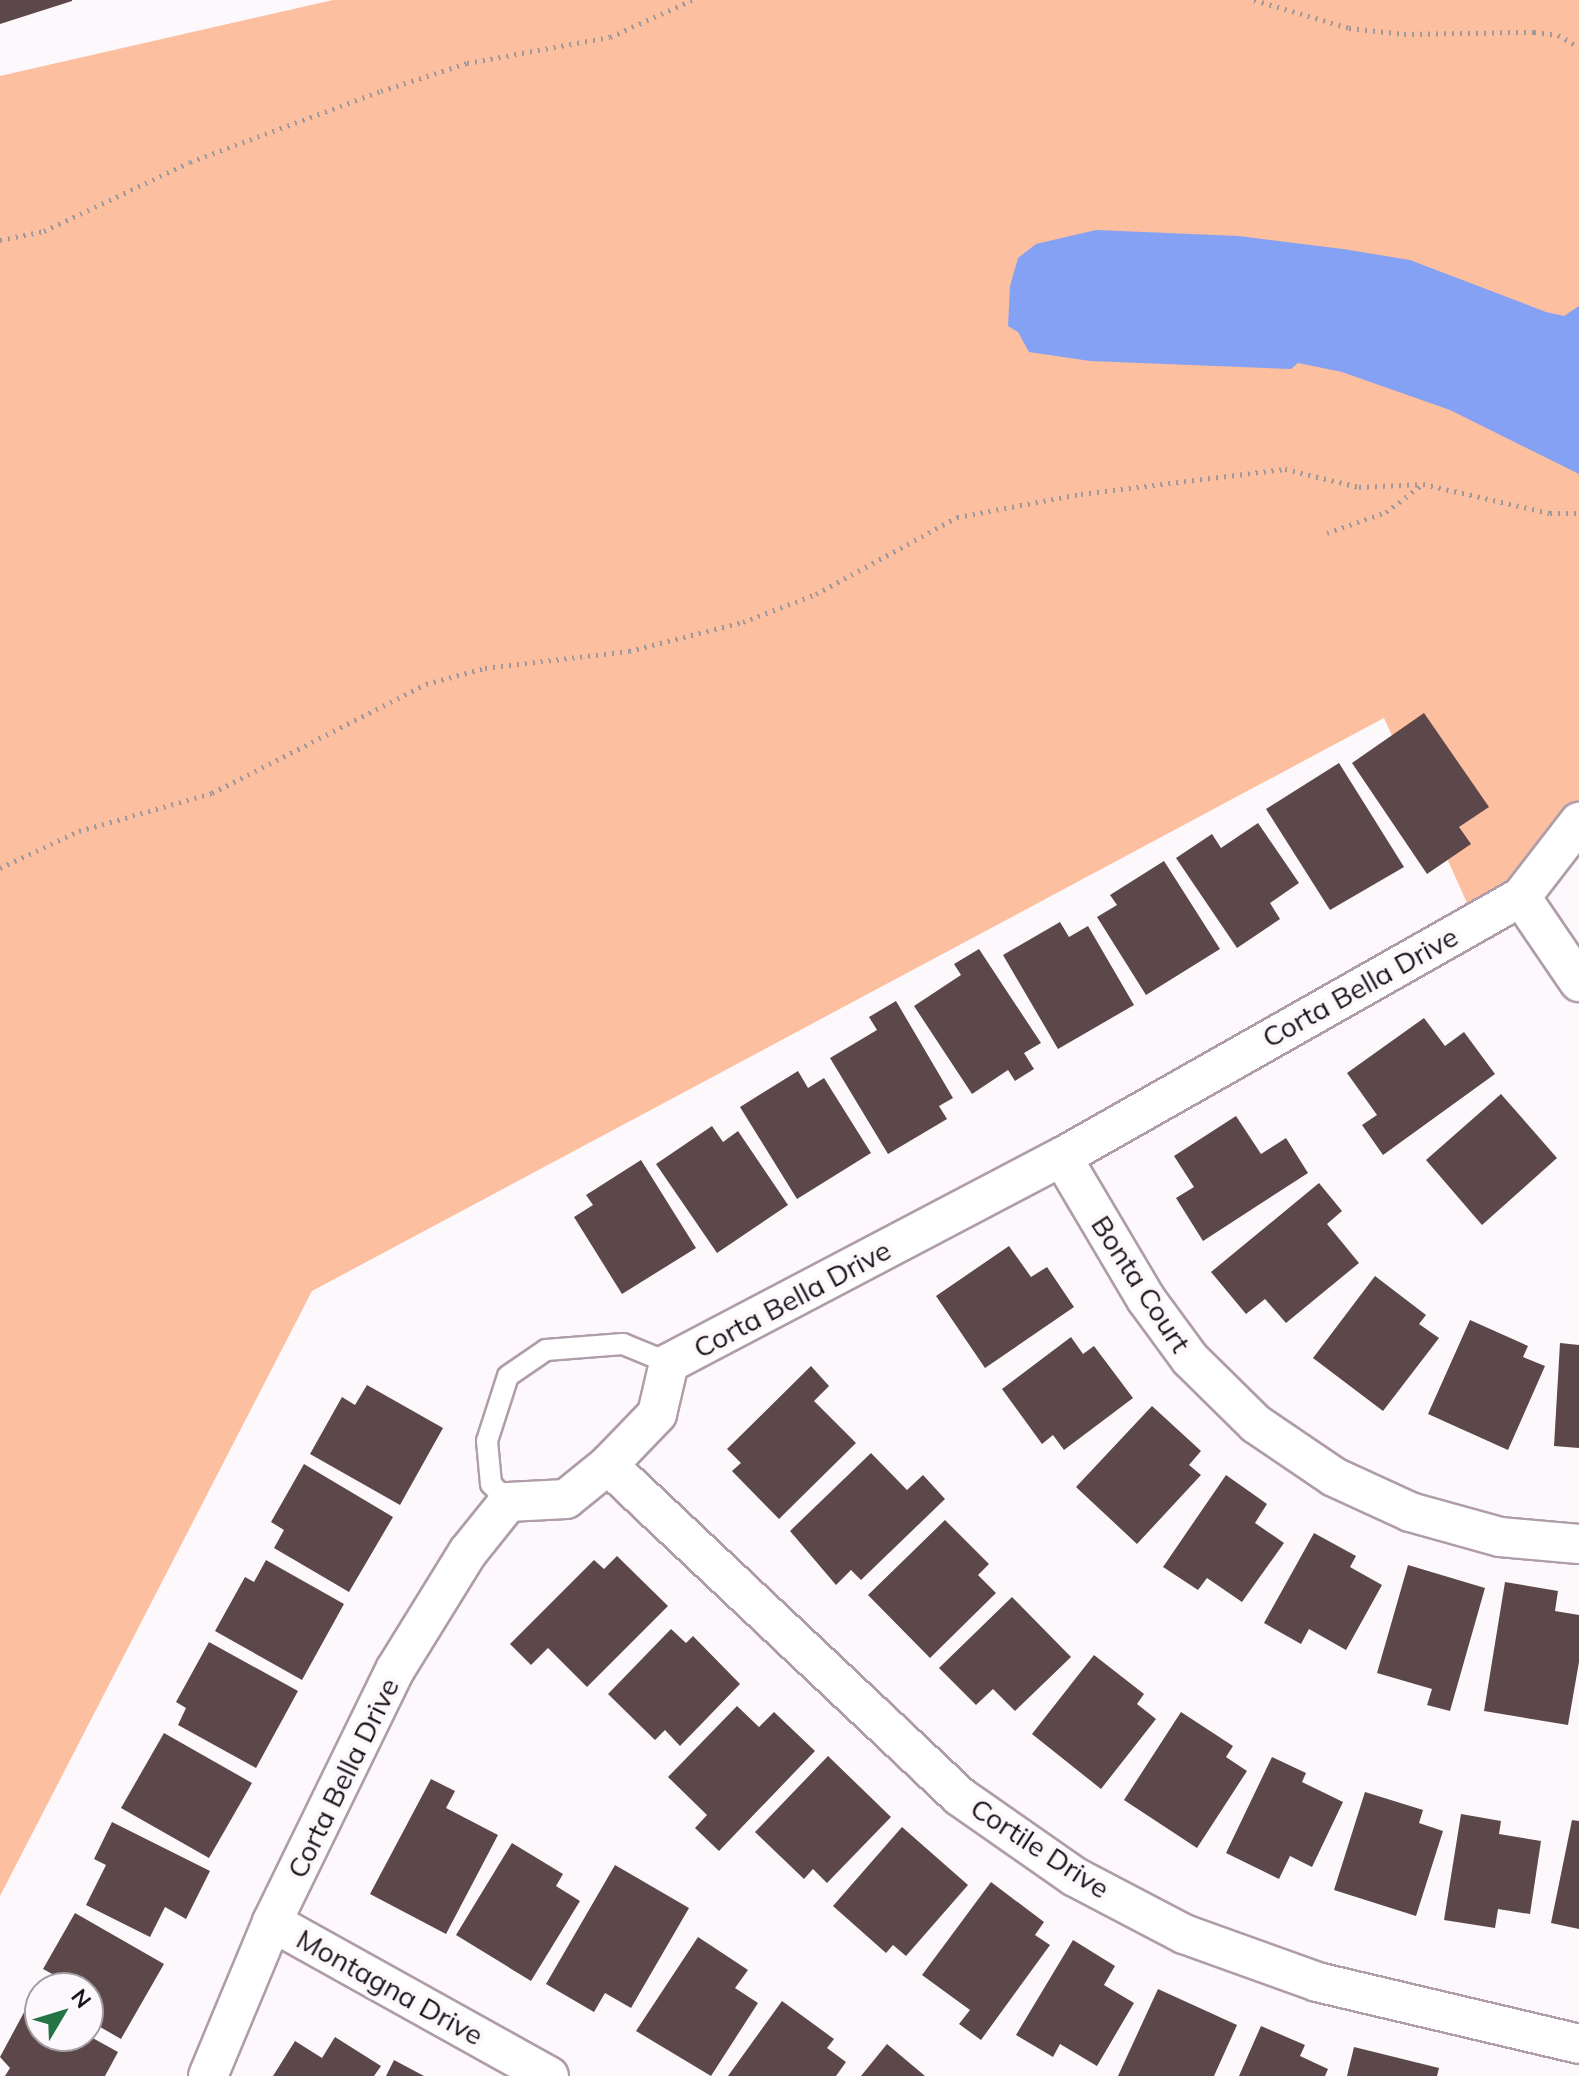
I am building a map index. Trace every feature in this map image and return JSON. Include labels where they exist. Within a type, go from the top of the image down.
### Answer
[{"type":"street","name":"Corta Bella Drive","points":[[208,2076],[272,1922],[395,1670],[468,1552],[508,1502],[566,1499],[608,1465],[657,1414],[669,1363],[1062,1157],[1521,897],[1579,822]]},
{"type":"street","points":[[1521,897],[1579,982]]},
{"type":"street","name":"Bonta Court","points":[[1062,1157],[1146,1299],[1190,1359],[1256,1424],[1334,1477],[1410,1512],[1500,1537],[1579,1544]]},
{"type":"street","name":"Cortile Drive","points":[[608,1465],[959,1796],[1075,1877],[1184,1934],[1317,1982],[1579,2044]]},
{"type":"street","name":"Montagna Drive","points":[[272,1922],[549,2076]]},
{"type":"lane","points":[[508,1502],[491,1484],[487,1441],[508,1376],[546,1350],[623,1344],[669,1363]]},
{"type":"path","points":[[0,240],[44,231],[190,162],[381,91],[467,63],[610,37],[692,0]]},
{"type":"path","points":[[1254,0],[1349,28],[1404,34],[1534,32],[1558,35],[1579,47]]},
{"type":"path","points":[[0,868],[79,831],[212,793],[426,684],[485,668],[629,651],[743,622],[816,594],[957,517],[1081,494],[1285,469],[1359,487],[1423,484],[1550,513],[1579,513]]},
{"type":"path","points":[[1327,533],[1386,512],[1423,484]]},
{"type":"shaded area","points":[[333,0],[1579,0],[1579,822],[1476,923],[1384,718],[312,1291],[0,1896],[0,76]]},
{"type":"water","points":[[1096,230],[1239,236],[1343,249],[1410,260],[1546,312],[1564,316],[1579,306],[1579,474],[1450,410],[1342,372],[1298,363],[1291,369],[1090,361],[1029,352],[1018,332],[1008,326],[1010,286],[1018,258],[1036,244]]},
{"type":"building","points":[[0,0],[72,0],[72,1],[0,24]]},
{"type":"building","points":[[1424,713],[1489,807],[1459,827],[1471,844],[1427,874],[1352,763]]},
{"type":"building","points":[[1339,763],[1404,867],[1330,910],[1266,809]]},
{"type":"building","points":[[1258,823],[1299,883],[1270,903],[1280,919],[1237,948],[1176,858],[1212,834],[1221,848]]},
{"type":"building","points":[[1164,861],[1220,949],[1146,995],[1097,917],[1117,905],[1110,895]]},
{"type":"building","points":[[1060,922],[1069,937],[1088,926],[1134,1005],[1058,1049],[1003,955]]},
{"type":"building","points":[[979,949],[1041,1043],[1024,1053],[1034,1069],[1015,1081],[1008,1070],[972,1094],[914,1006],[961,975],[954,964]]},
{"type":"building","points":[[896,1001],[953,1098],[939,1106],[947,1119],[888,1154],[830,1058],[877,1030],[869,1017]]},
{"type":"building","points":[[1424,1018],[1445,1046],[1464,1032],[1495,1074],[1383,1155],[1362,1125],[1377,1115],[1347,1073]]},
{"type":"building","points":[[798,1071],[808,1088],[824,1078],[871,1153],[797,1199],[740,1107]]},
{"type":"building","points":[[1501,1094],[1557,1158],[1482,1225],[1426,1160]]},
{"type":"building","points":[[1236,1116],[1261,1154],[1286,1138],[1308,1173],[1203,1241],[1176,1198],[1194,1187],[1174,1156]]},
{"type":"building","points":[[712,1126],[723,1142],[738,1131],[788,1205],[717,1253],[656,1164]]},
{"type":"building","points":[[641,1160],[696,1248],[622,1294],[574,1217],[593,1205],[586,1195]]},
{"type":"building","points":[[1319,1183],[1342,1211],[1327,1224],[1359,1263],[1286,1323],[1265,1299],[1246,1314],[1211,1272]]},
{"type":"building","points":[[1009,1246],[1031,1277],[1047,1267],[1074,1307],[985,1368],[936,1296]]},
{"type":"building","points":[[1375,1276],[1426,1315],[1419,1324],[1439,1338],[1383,1411],[1313,1358]]},
{"type":"building","points":[[1470,1320],[1528,1346],[1523,1357],[1545,1366],[1508,1450],[1428,1414]]},
{"type":"building","points":[[1071,1337],[1083,1354],[1094,1346],[1133,1398],[1064,1450],[1053,1435],[1042,1444],[1002,1389]]},
{"type":"building","points":[[1560,1343],[1579,1345],[1579,1448],[1554,1446]]},
{"type":"building","points":[[811,1366],[829,1386],[814,1401],[856,1443],[779,1519],[732,1471],[741,1463],[727,1449]]},
{"type":"building","points":[[367,1385],[443,1428],[400,1505],[310,1454],[342,1397],[355,1405]]},
{"type":"building","points":[[1152,1406],[1201,1451],[1189,1465],[1201,1475],[1137,1544],[1076,1487]]},
{"type":"building","points":[[871,1453],[907,1490],[923,1475],[945,1499],[861,1580],[851,1570],[836,1585],[790,1531]]},
{"type":"building","points":[[304,1464],[393,1517],[349,1592],[274,1548],[284,1530],[271,1522]]},
{"type":"building","points":[[1226,1475],[1267,1504],[1255,1523],[1284,1543],[1242,1602],[1207,1578],[1198,1590],[1163,1567]]},
{"type":"building","points":[[945,1520],[989,1564],[978,1575],[996,1593],[930,1658],[868,1595]]},
{"type":"building","points":[[1314,1533],[1356,1556],[1350,1567],[1382,1585],[1346,1650],[1309,1629],[1301,1644],[1264,1623]]},
{"type":"building","points":[[617,1556],[668,1606],[587,1687],[548,1648],[531,1665],[510,1644],[594,1560],[604,1569]]},
{"type":"building","points":[[266,1560],[344,1604],[302,1680],[215,1631],[245,1577],[254,1582]]},
{"type":"building","points":[[1408,1565],[1485,1588],[1450,1711],[1427,1705],[1432,1689],[1377,1673]]},
{"type":"building","points":[[1505,1582],[1558,1591],[1555,1611],[1579,1615],[1579,1662],[1568,1725],[1484,1711]]},
{"type":"building","points":[[1012,1597],[1071,1657],[1015,1711],[993,1689],[976,1705],[939,1668]]},
{"type":"building","points":[[671,1629],[686,1643],[693,1636],[740,1684],[680,1746],[665,1730],[655,1740],[608,1694]]},
{"type":"building","points":[[209,1642],[298,1691],[256,1768],[178,1725],[186,1708],[176,1702]]},
{"type":"building","points":[[1094,1655],[1144,1694],[1137,1704],[1156,1719],[1101,1789],[1032,1734]]},
{"type":"building","points":[[737,1706],[759,1727],[774,1712],[815,1751],[719,1851],[695,1828],[707,1815],[668,1777]]},
{"type":"building","points":[[1181,1712],[1233,1746],[1226,1757],[1247,1771],[1197,1848],[1124,1800]]},
{"type":"building","points":[[164,1733],[252,1783],[209,1858],[121,1808]]},
{"type":"building","points":[[828,1756],[891,1817],[827,1883],[813,1869],[804,1879],[755,1832]]},
{"type":"building","points":[[1272,1757],[1306,1773],[1302,1782],[1343,1802],[1312,1867],[1290,1856],[1279,1879],[1226,1853]]},
{"type":"building","points":[[431,1779],[455,1791],[446,1808],[498,1835],[446,1934],[370,1894]]},
{"type":"building","points":[[1365,1792],[1423,1810],[1419,1823],[1443,1831],[1416,1916],[1334,1890]]},
{"type":"building","points":[[1461,1814],[1501,1821],[1499,1834],[1541,1841],[1530,1914],[1498,1909],[1495,1928],[1444,1920]]},
{"type":"building","points":[[1572,1820],[1579,1821],[1579,1929],[1551,1923]]},
{"type":"building","points":[[112,1822],[210,1871],[186,1919],[165,1907],[150,1937],[86,1905],[106,1865],[94,1859]]},
{"type":"building","points":[[902,1827],[968,1885],[906,1956],[893,1945],[886,1953],[833,1906]]},
{"type":"building","points":[[512,1843],[563,1874],[556,1886],[580,1901],[531,1981],[456,1935]]},
{"type":"building","points":[[615,1865],[689,1908],[631,2008],[605,1993],[594,2012],[546,1984]]},
{"type":"building","points":[[991,1882],[1044,1922],[1035,1935],[1050,1945],[981,2040],[959,2024],[970,2010],[922,1975]]},
{"type":"building","points":[[75,1913],[164,1964],[121,2039],[104,2029],[104,1972],[49,1972],[43,1969]]},
{"type":"building","points":[[698,1937],[748,1970],[735,1988],[758,2003],[711,2076],[636,2031]]},
{"type":"building","points":[[1073,1940],[1115,1966],[1104,1985],[1134,2003],[1097,2066],[1060,2044],[1053,2057],[1016,2035]]},
{"type":"building","points":[[1158,1989],[1237,2025],[1214,2076],[1118,2076]]},
{"type":"building","points":[[782,2001],[834,2039],[827,2048],[846,2062],[836,2076],[728,2076]]},
{"type":"building","points":[[24,2012],[24,2052],[104,2052],[104,2044],[118,2052],[105,2076],[5,2076],[10,2068],[0,2057]]},
{"type":"building","points":[[1261,2026],[1305,2045],[1300,2056],[1328,2069],[1325,2076],[1239,2076]]},
{"type":"building","points":[[335,2037],[381,2066],[374,2076],[273,2076],[295,2041],[322,2058]]},
{"type":"building","points":[[887,2044],[925,2076],[861,2076]]},
{"type":"building","points":[[1354,2047],[1439,2068],[1437,2076],[1347,2076]]},
{"type":"building","points":[[394,2060],[424,2076],[386,2076]]}]
